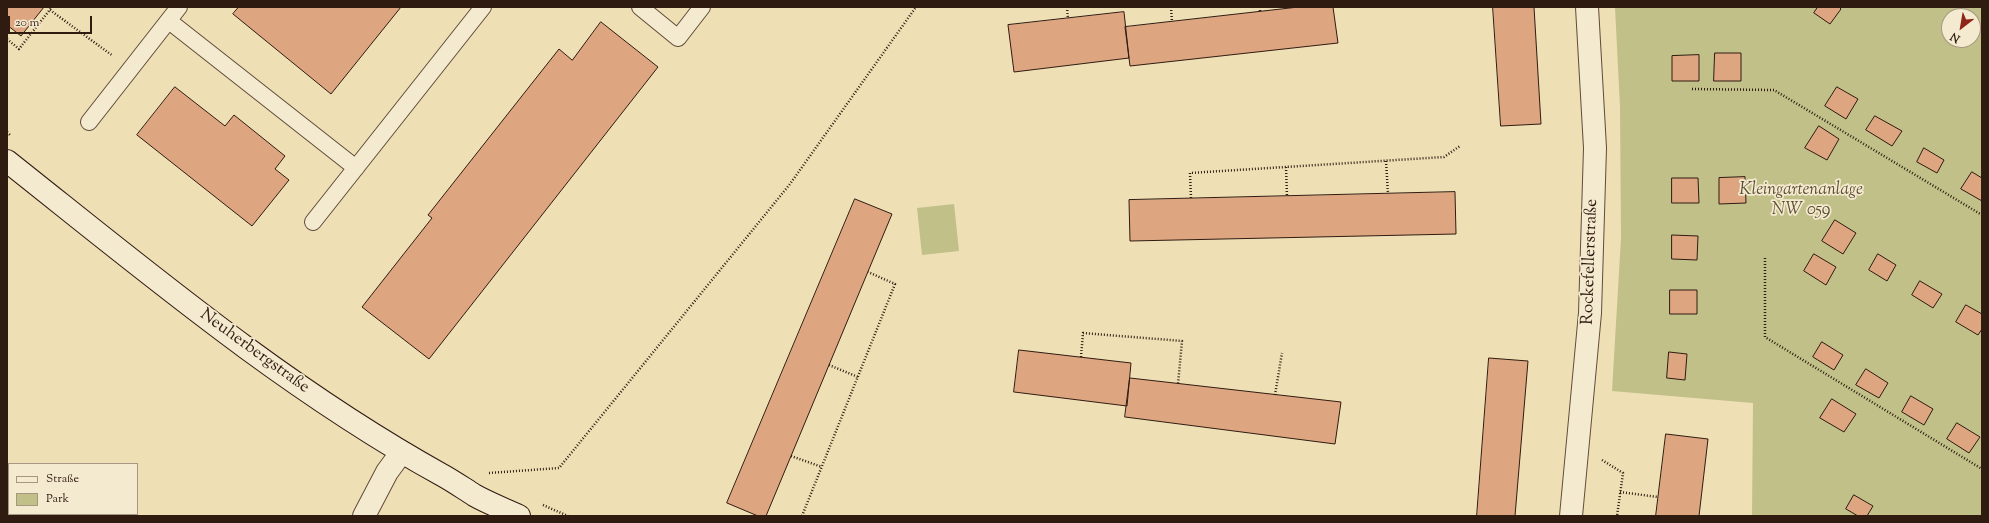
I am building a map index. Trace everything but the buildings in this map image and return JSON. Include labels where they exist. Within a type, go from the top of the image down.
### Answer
[{"type":"main road","name":"Rockefellerstraße","points":[[1571,516],[1590,313],[1595,148],[1587,7]]},
{"type":"main road","name":"Neuherbergstraße","points":[[7,161],[251,352],[401,453],[444,476],[475,496],[519,516]]},
{"type":"main road","points":[[364,516],[387,472],[401,453]]},
{"type":"lane","points":[[89,122],[179,7]]},
{"type":"lane","points":[[313,222],[483,7]]},
{"type":"lane","points":[[640,7],[678,38],[702,7]]},
{"type":"lane","points":[[169,21],[356,168]]},
{"type":"path","points":[[488,473],[559,468],[790,184],[916,7]]},
{"type":"path","points":[[1067,7],[1068,18]]},
{"type":"path","points":[[1171,7],[1172,22]]},
{"type":"path","points":[[7,39],[19,49],[51,8],[131,69]]},
{"type":"path","points":[[1692,89],[1774,90],[1982,215]]},
{"type":"path","points":[[1190,198],[1190,173],[1444,157],[1460,146]]},
{"type":"path","points":[[1386,161],[1388,194]]},
{"type":"path","points":[[1286,167],[1287,196]]},
{"type":"path","points":[[1765,258],[1765,337],[1982,469]]},
{"type":"path","points":[[802,516],[894,284],[868,272]]},
{"type":"path","points":[[1081,357],[1083,333],[1182,341],[1178,384]]},
{"type":"path","points":[[1275,394],[1282,353]]},
{"type":"path","points":[[829,365],[858,377]]},
{"type":"path","points":[[1578,445],[1623,473],[1617,516]]},
{"type":"path","points":[[791,456],[822,467]]},
{"type":"path","points":[[1620,492],[1658,497]]},
{"type":"green space","name":"Kleingartenanlage NW 059","points":[[1615,7],[1982,7],[1982,516],[1752,516],[1753,403],[1612,391],[1621,238],[1620,107]]},
{"type":"green space","points":[[954,204],[959,251],[922,255],[917,208]]}]
